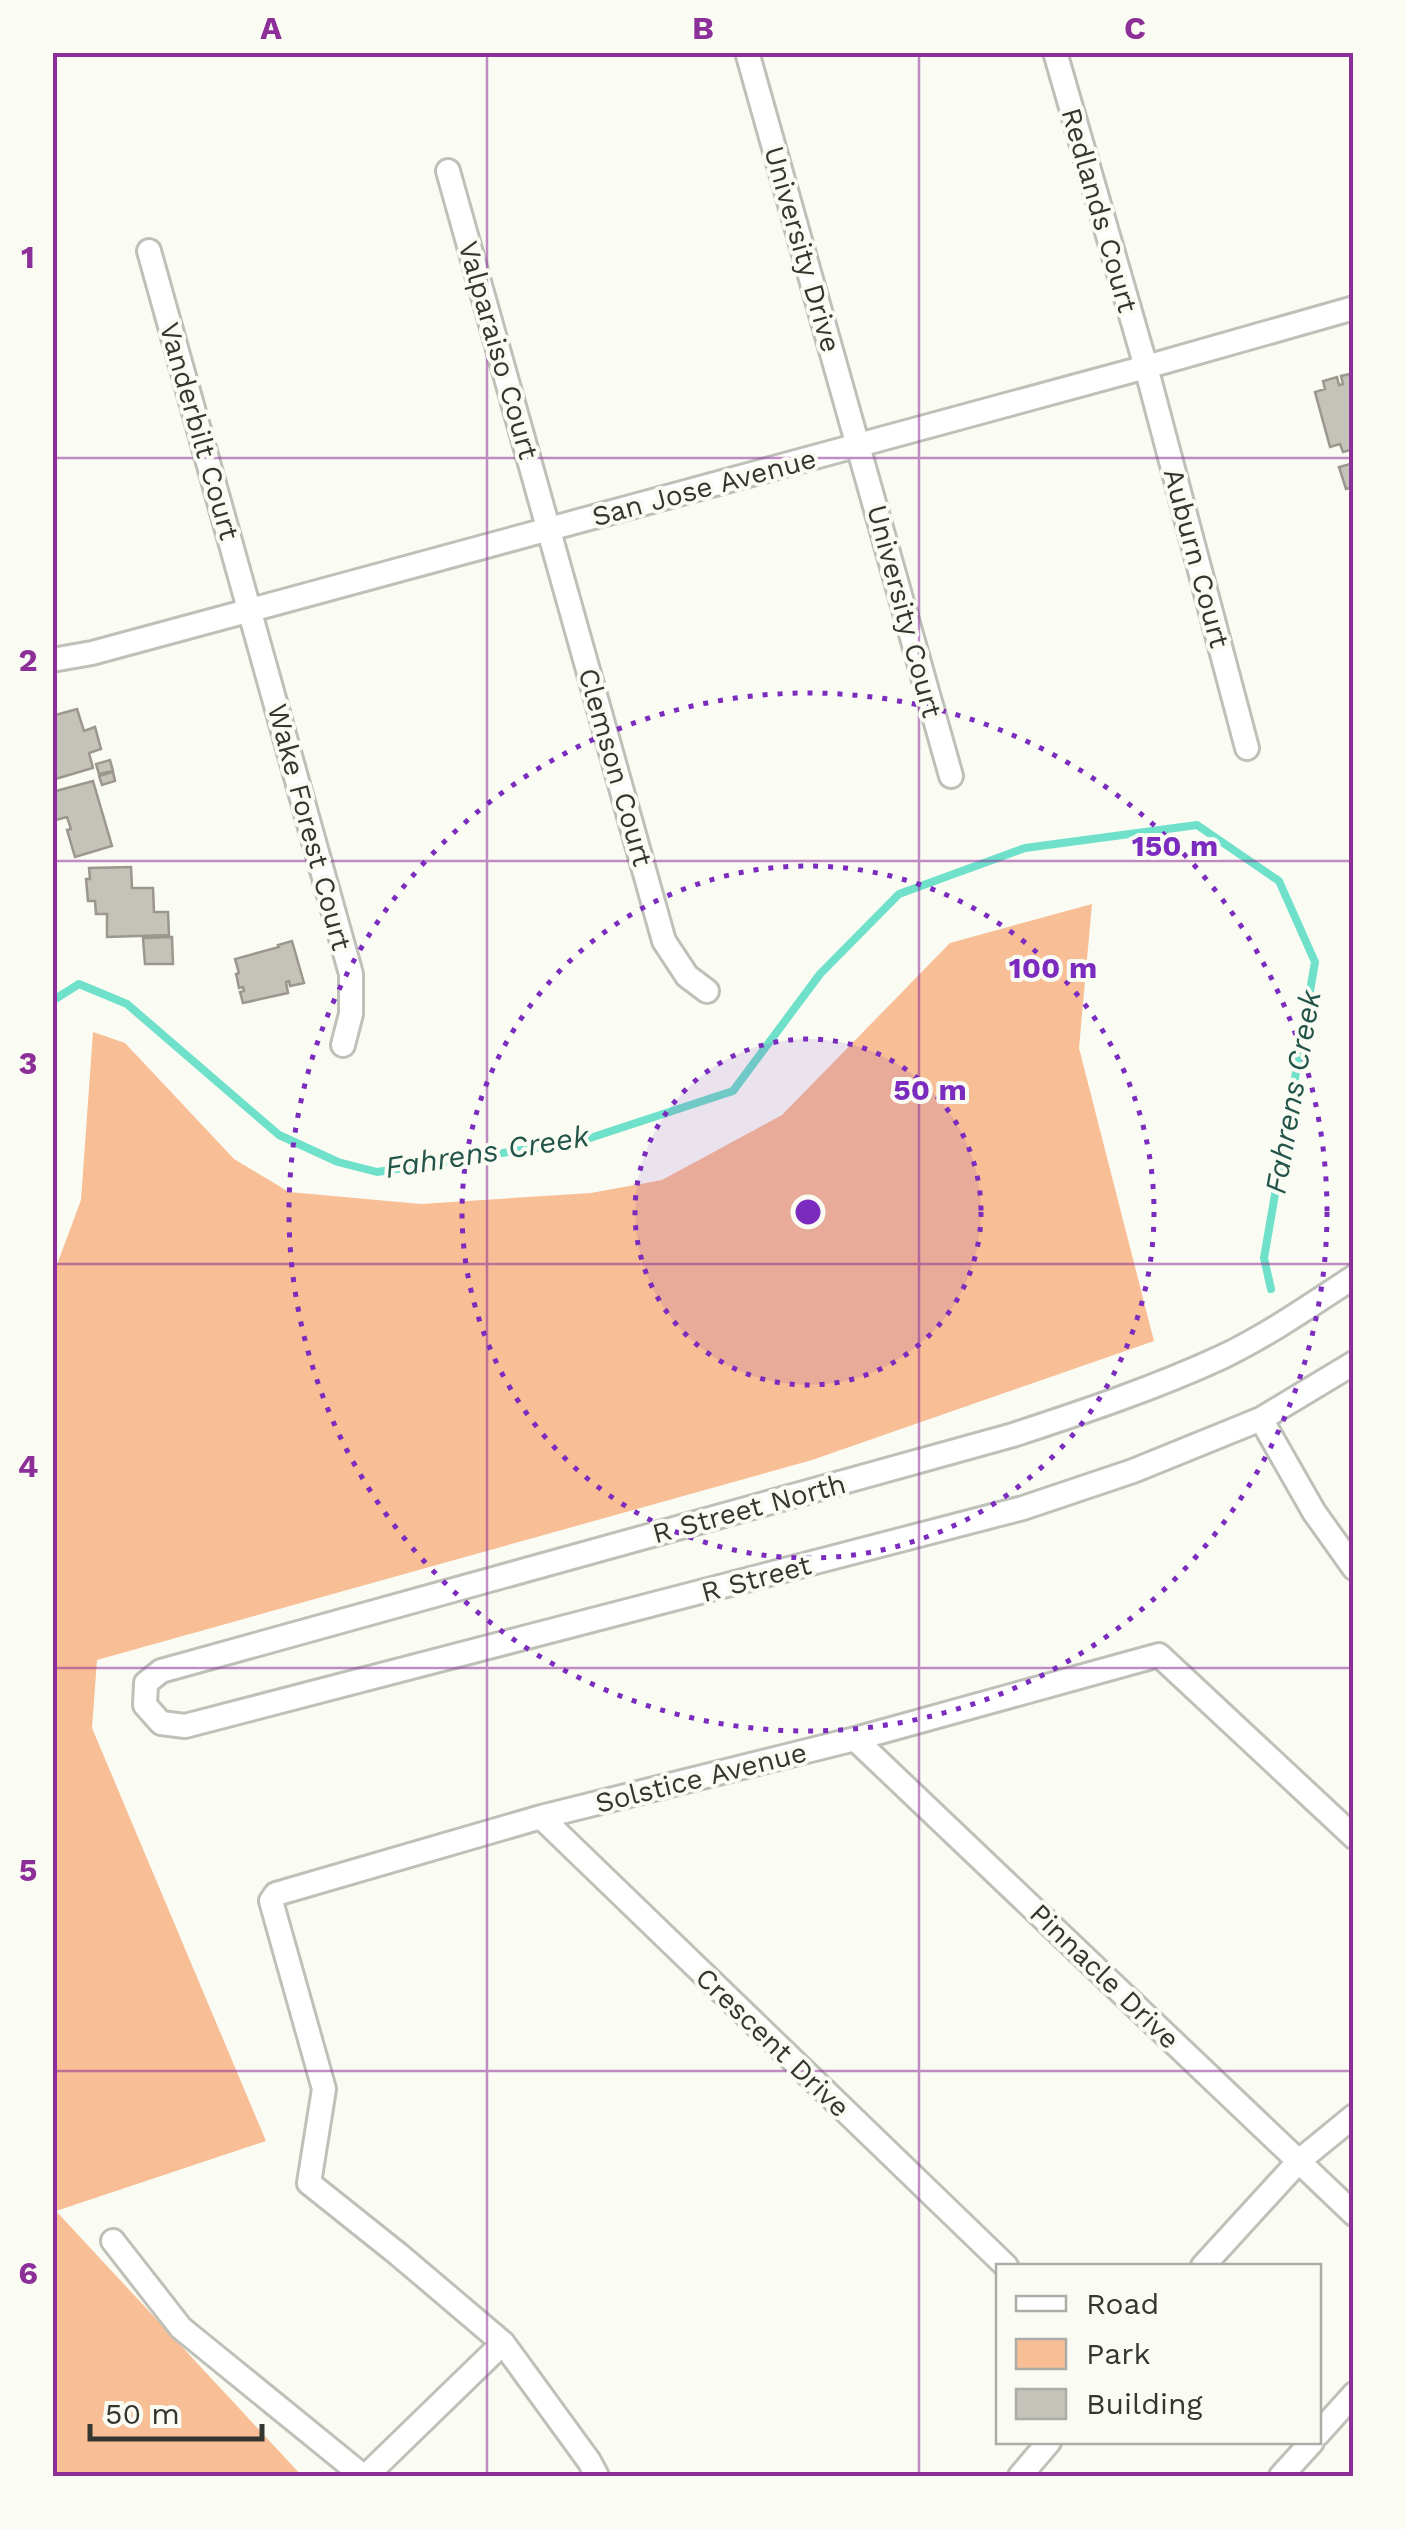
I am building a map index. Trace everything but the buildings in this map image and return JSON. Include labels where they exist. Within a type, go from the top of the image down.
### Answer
[{"type":"street","name":"University Drive","points":[[747,52],[859,445]]},
{"type":"street","name":"Redlands Court","points":[[1055,52],[1146,367]]},
{"type":"street","name":"Valparaiso Court","points":[[448,170],[549,529]]},
{"type":"street","name":"Vanderbilt Court","points":[[149,251],[251,610]]},
{"type":"street","name":"San Jose Avenue","points":[[52,660],[92,653],[1354,308]]},
{"type":"street","name":"Auburn Court","points":[[1146,367],[1248,748]]},
{"type":"street","name":"University Court","points":[[859,445],[950,776]]},
{"type":"street","name":"Clemson Court","points":[[549,529],[664,941],[687,976],[707,991]]},
{"type":"street","name":"Wake Forest Court","points":[[251,610],[350,974],[351,1014],[343,1046]]},
{"type":"street","name":"R Street North","points":[[145,1704],[146,1683],[161,1670],[1013,1435],[1100,1406],[1224,1356],[1354,1277]]},
{"type":"street","name":"R Street","points":[[145,1704],[161,1724],[185,1726],[1023,1508],[1133,1471],[1261,1420],[1354,1363]]},
{"type":"street","points":[[1261,1420],[1314,1512],[1354,1568]]},
{"type":"street","name":"Solstice Avenue","points":[[502,2343],[309,2183],[324,2089],[272,1900],[276,1894],[540,1818],[855,1739],[1159,1656],[1354,1837]]},
{"type":"street","name":"Pinnacle Drive","points":[[855,1739],[1354,2214]]},
{"type":"street","name":"Crescent Drive","points":[[540,1818],[1004,2264]]},
{"type":"street","points":[[1205,2264],[1298,2161],[1354,2116]]},
{"type":"street","points":[[114,2242],[181,2328],[364,2476],[502,2343],[598,2476]]},
{"type":"street","points":[[1321,2431],[1354,2394]]},
{"type":"street","points":[[1020,2476],[1047,2444]]},
{"type":"street","points":[[1281,2476],[1310,2444]]},
{"type":"green space","points":[[1092,904],[1079,1048],[1154,1341],[812,1460],[97,1660],[92,1728],[266,2141],[56,2211],[302,2476],[53,2476],[52,1278],[81,1200],[93,1032],[125,1043],[234,1159],[289,1192],[421,1204],[591,1193],[662,1180],[782,1115],[950,943]]},
{"type":"waterway","name":"Fahrens Creek","points":[[52,1001],[79,984],[127,1004],[279,1135],[338,1162],[377,1172],[581,1141],[733,1091],[820,974],[899,894],[1025,848],[1197,825],[1279,881],[1315,962],[1264,1258],[1271,1289]]}]
